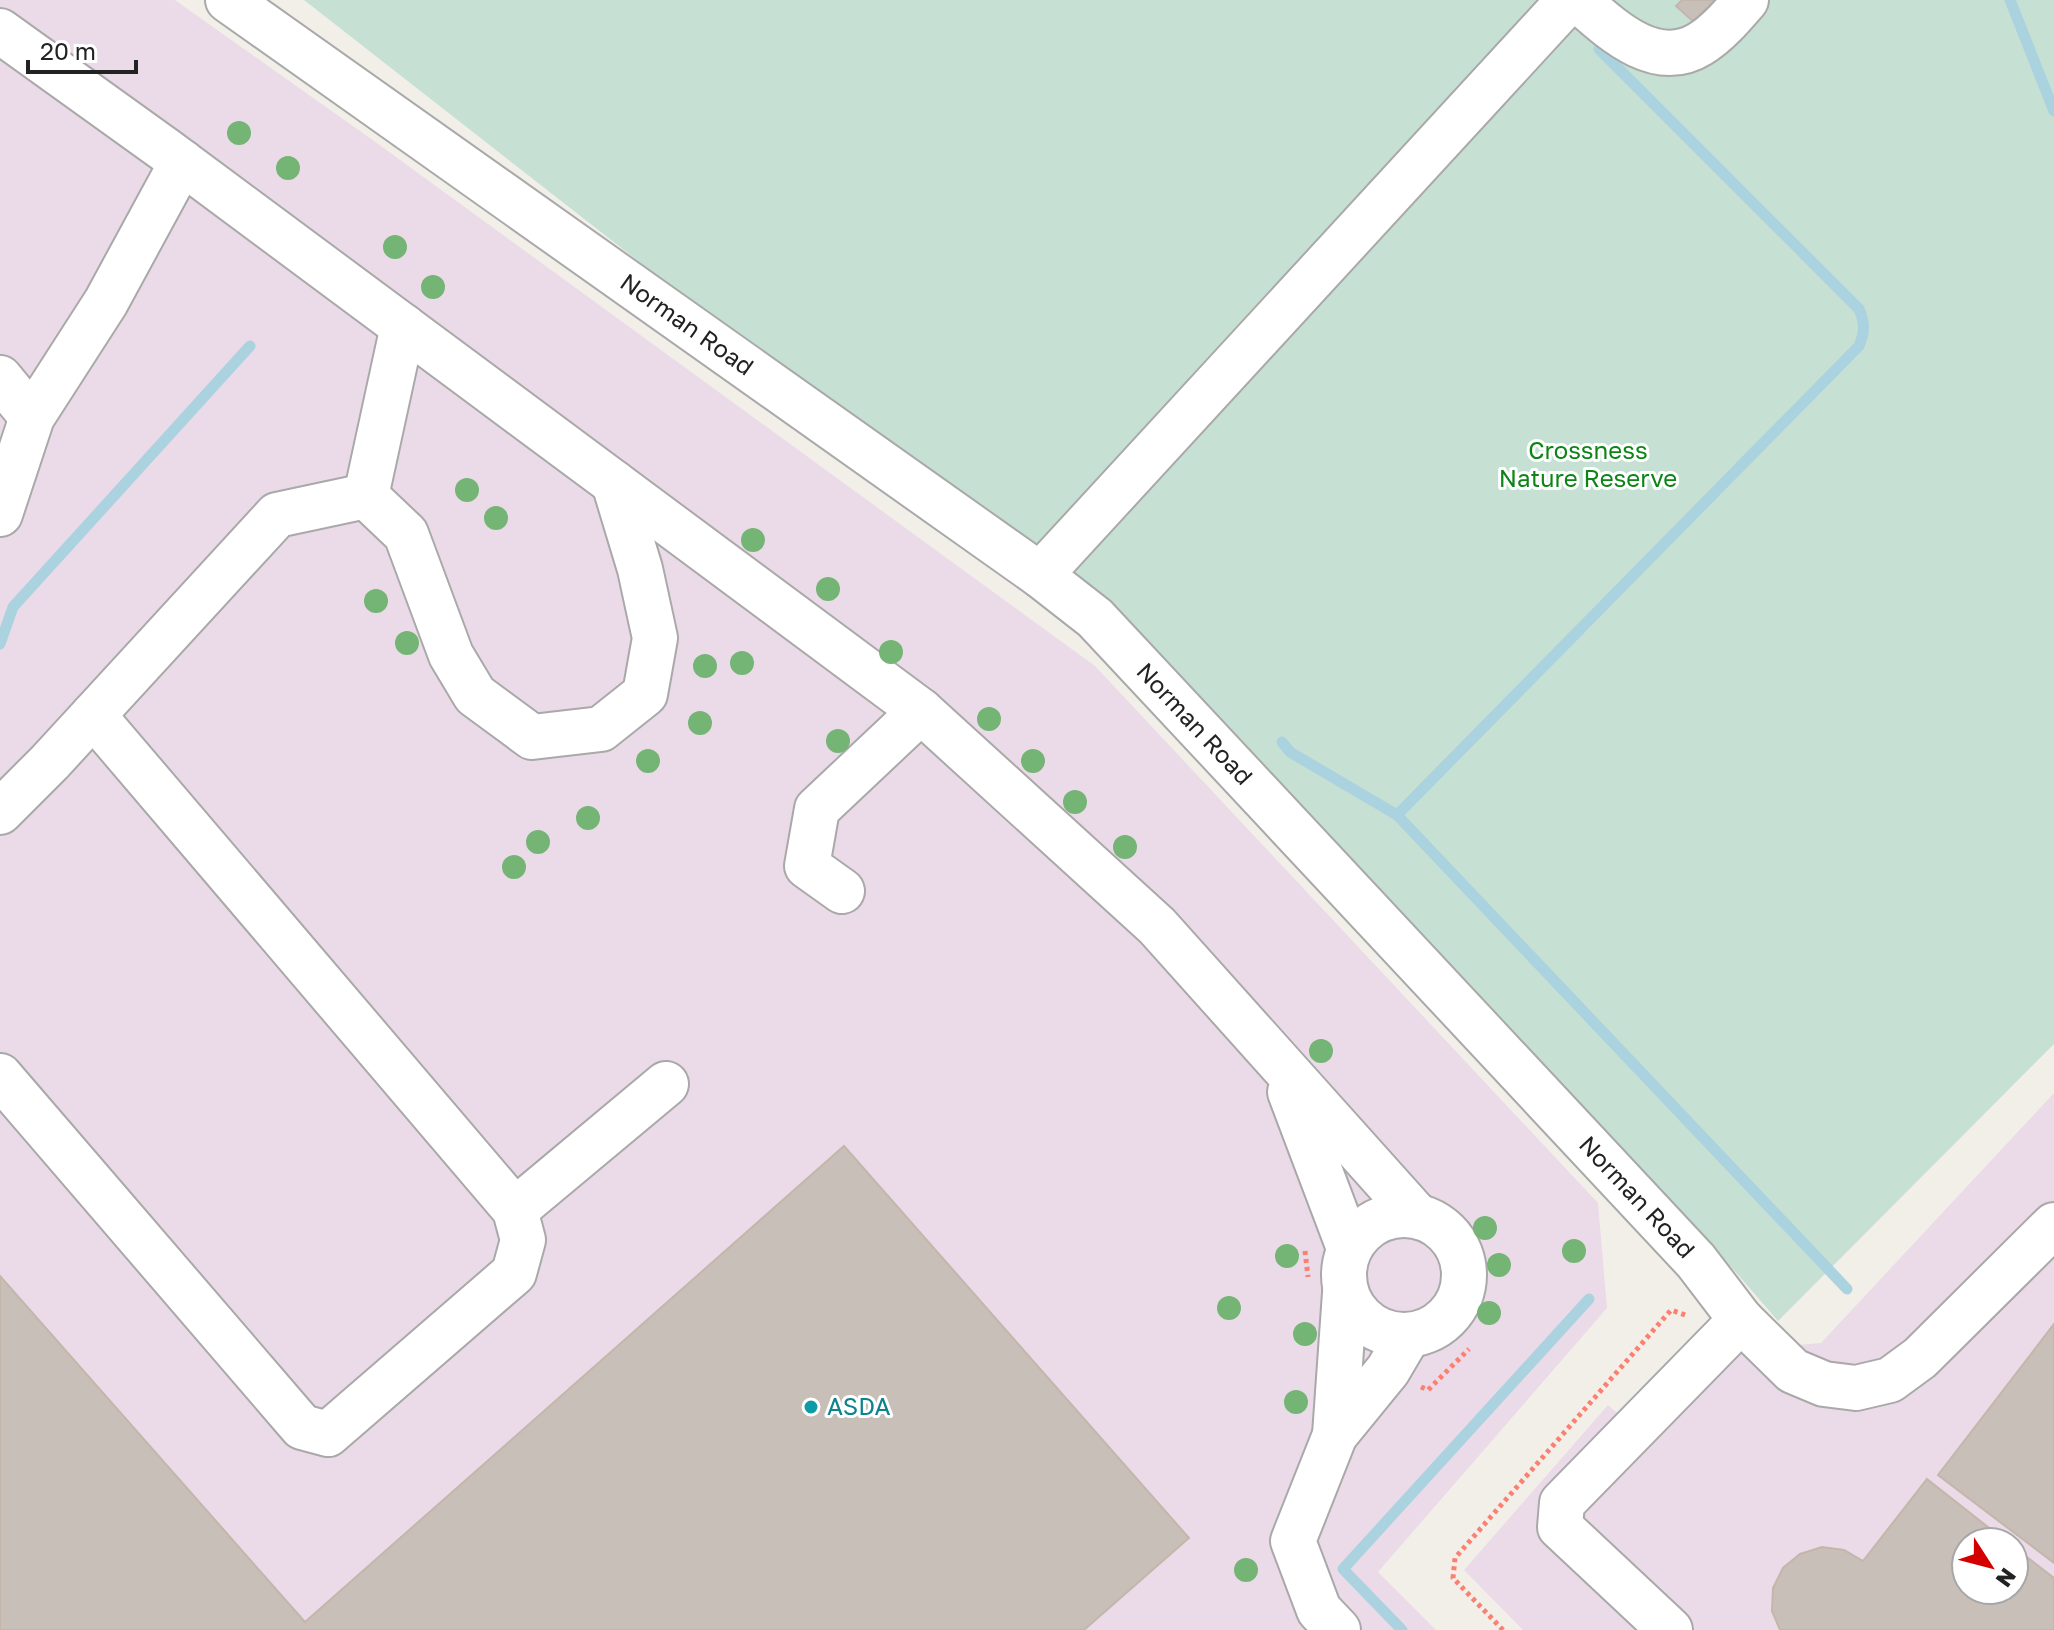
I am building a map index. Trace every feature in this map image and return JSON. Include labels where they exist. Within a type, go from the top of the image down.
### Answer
[{"type":"street","name":"Norman Road","points":[[228,0],[1040,575],[1095,618],[1696,1261],[1741,1320],[1793,1371],[1824,1384],[1856,1388],[1890,1380],[1920,1358],[2054,1225]]},
{"type":"street","points":[[1040,575],[1569,0]]},
{"type":"street","points":[[1578,0],[1615,32],[1639,46],[1662,52],[1689,50],[1703,43],[1746,0]]},
{"type":"street","points":[[0,31],[182,162],[921,711],[1157,926],[1416,1215]]},
{"type":"street","points":[[0,514],[32,417],[106,302],[182,162]]},
{"type":"street","points":[[366,496],[403,326]]},
{"type":"street","points":[[0,378],[32,417]]},
{"type":"street","points":[[366,496],[406,534],[451,655],[475,695],[532,737],[601,729],[645,694],[655,638],[640,569],[614,483]]},
{"type":"street","points":[[0,812],[277,515],[366,496]]},
{"type":"street","points":[[842,891],[807,866],[817,809],[921,711]]},
{"type":"street","points":[[0,1076],[302,1427],[328,1434],[514,1273],[523,1240],[515,1210],[93,715]]},
{"type":"street","points":[[1276,1060],[1349,1248]]},
{"type":"street","points":[[515,1210],[666,1084]]},
{"type":"street","points":[[1327,1292],[1380,1331],[1408,1336],[1434,1328],[1454,1309],[1465,1281],[1460,1251],[1453,1238],[1437,1223],[1416,1215],[1390,1215],[1361,1230],[1349,1248],[1342,1273],[1327,1292],[1335,1435]]},
{"type":"street","points":[[1670,1630],[1560,1527],[1562,1503],[1741,1320]]},
{"type":"street","points":[[1338,1630],[1319,1610],[1293,1541],[1335,1435],[1388,1370],[1408,1336]]},
{"type":"path","points":[[1303,1238],[1327,1292]]},
{"type":"shaded area","points":[[0,0],[175,0],[374,141],[1095,666],[1598,1203],[1607,1308],[1378,1572],[1436,1630],[0,1630]]},
{"type":"shaded area","points":[[2054,1093],[2054,1630],[1523,1630],[1464,1570],[1608,1405],[1650,1442],[1742,1350],[1821,1343]]},
{"type":"green space","name":"Crossness Nature Reserve","points":[[304,0],[2054,0],[2054,1044],[1778,1321],[1733,1269],[1040,575]]},
{"type":"building","points":[[1682,0],[1733,0],[1705,32],[1676,6]]},
{"type":"building","name":"ASDA","points":[[844,1146],[1189,1538],[1084,1630],[0,1630],[0,1276],[305,1622]]},
{"type":"building","points":[[2054,1324],[2054,1563],[2030,1545],[2030,1526],[2005,1526],[1938,1475]]},
{"type":"building","points":[[1927,1479],[1987,1526],[1950,1526],[1950,1606],[2030,1606],[2030,1559],[2054,1578],[2054,1630],[1780,1630],[1772,1611],[1773,1588],[1783,1568],[1800,1554],[1822,1547],[1844,1550],[1863,1561]]},
{"type":"waterway","points":[[2010,0],[2054,111]]},
{"type":"waterway","points":[[1397,815],[1859,346],[1862,336],[1863,323],[1859,309],[1599,49]]},
{"type":"waterway","points":[[0,644],[13,607],[250,346]]},
{"type":"waterway","points":[[1282,742],[1290,752],[1397,815],[1847,1289]]},
{"type":"waterway","points":[[1402,1630],[1343,1569],[1589,1299]]},
{"type":"place","name":"ASDA","points":[[811,1407]]}]
